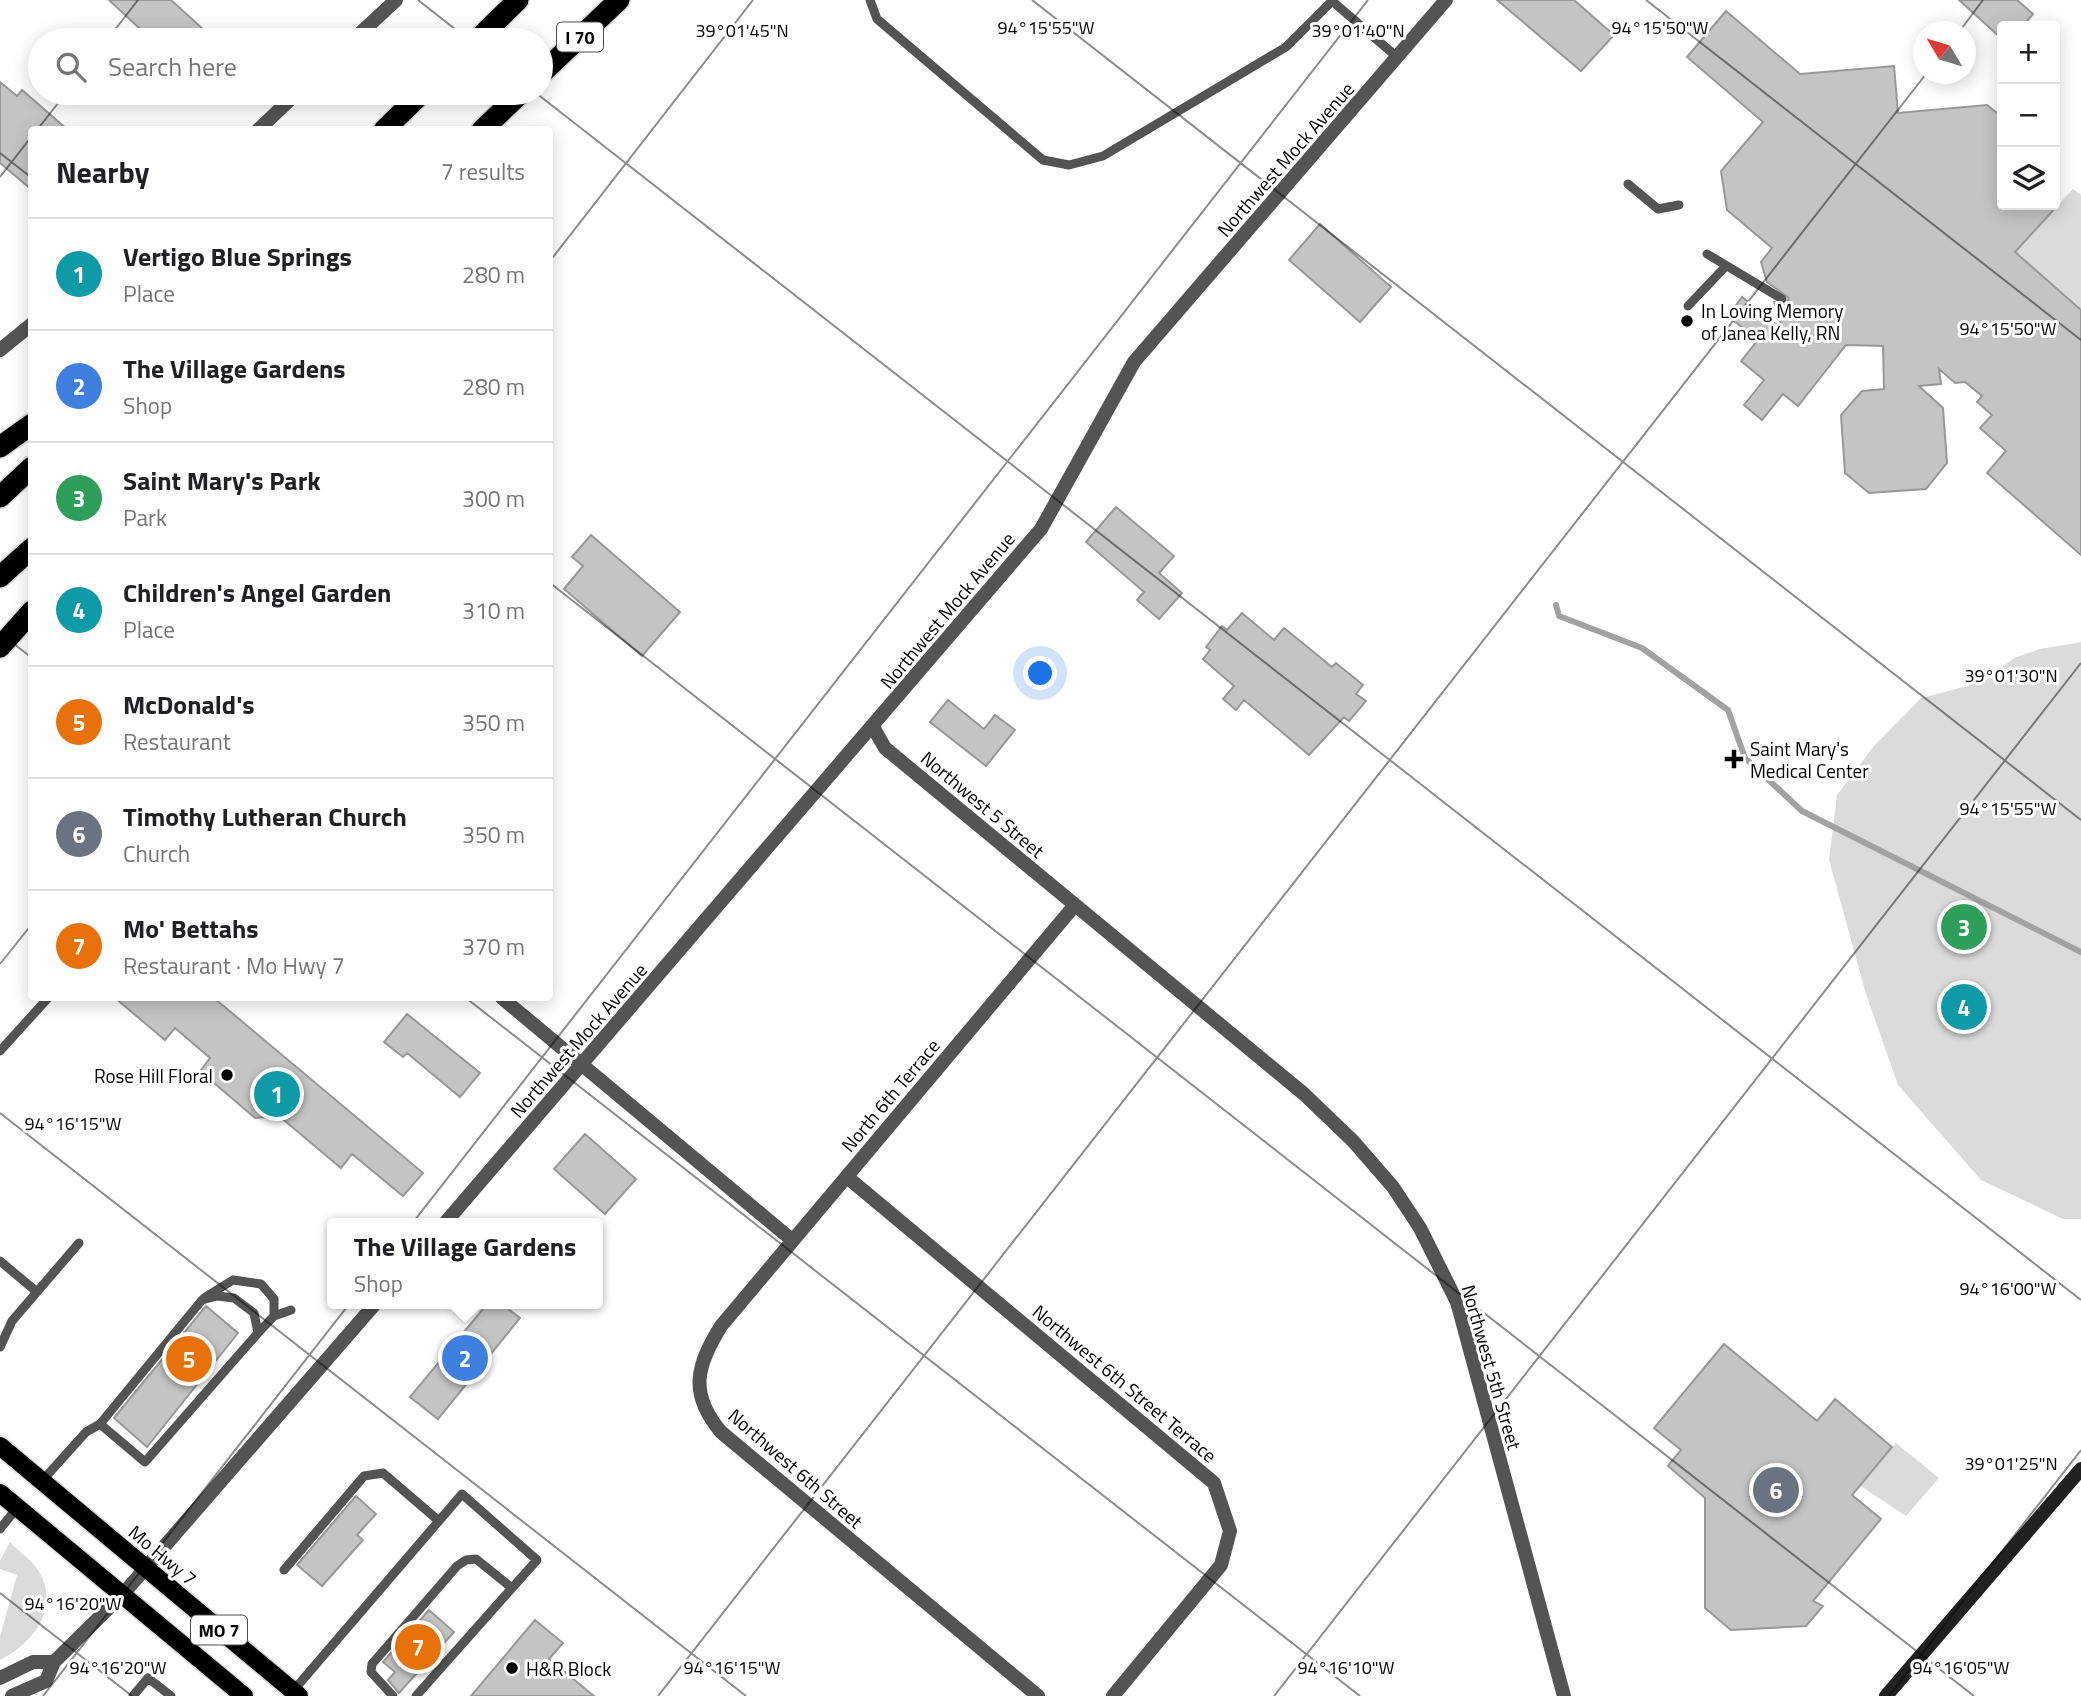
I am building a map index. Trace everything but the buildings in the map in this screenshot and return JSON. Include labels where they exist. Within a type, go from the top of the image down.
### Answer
[{"type":"highway","points":[[489,28],[518,0]]},
{"type":"highway","name":"I 70","points":[[553,63],[619,0]]},
{"type":"highway","points":[[388,126],[410,105]]},
{"type":"highway","points":[[486,126],[508,105]]},
{"type":"highway","points":[[0,447],[28,427]]},
{"type":"highway","points":[[0,497],[28,471]]},
{"type":"highway","points":[[0,577],[28,552]]},
{"type":"highway","points":[[0,647],[28,616]]},
{"type":"main road","name":"Mo Hwy 7","points":[[0,1446],[296,1693]]},
{"type":"main road","name":"MO 7","points":[[0,1493],[123,1594],[238,1694]]},
{"type":"street","points":[[366,28],[396,0]]},
{"type":"street","name":"Northwest Mock Avenue","points":[[449,1218],[1041,529],[1134,362],[1446,0]]},
{"type":"street","points":[[262,126],[284,105]]},
{"type":"street","points":[[0,350],[28,327]]},
{"type":"street","name":"Northwest 5 Street","points":[[873,727],[885,748],[1075,905]]},
{"type":"street","name":"North 6th Terrace","points":[[792,1240],[1075,905]]},
{"type":"street","name":"Northwest 5th Street","points":[[1075,905],[1304,1094],[1353,1141],[1393,1187],[1420,1228],[1457,1302],[1564,1696]]},
{"type":"street","points":[[506,1001],[792,1240]]},
{"type":"street","name":"Northwest 6th Street Terrace","points":[[847,1177],[1214,1483],[1230,1531],[1221,1565],[1113,1696]]},
{"type":"street","name":"Northwest 6th Street","points":[[792,1240],[721,1326],[702,1358],[699,1388],[705,1413],[720,1432],[1038,1696]]},
{"type":"street","points":[[12,1696],[46,1681],[54,1662],[123,1594],[371,1309]]},
{"type":"street","points":[[1886,1696],[2081,1469]]},
{"type":"street","points":[[0,1678],[33,1662],[54,1662]]},
{"type":"lane","points":[[870,0],[877,19],[1043,160],[1069,166],[1103,156],[1286,47],[1332,0],[1398,57]]},
{"type":"lane","points":[[1628,184],[1658,209],[1679,205]]},
{"type":"lane","points":[[1707,254],[1782,299]]},
{"type":"lane","points":[[1688,306],[1726,267]]},
{"type":"lane","points":[[0,1051],[45,1001]]},
{"type":"lane","points":[[0,1347],[12,1321],[79,1243]]},
{"type":"lane","points":[[0,1261],[37,1292]]},
{"type":"lane","points":[[42,1481],[86,1432],[100,1424],[202,1300],[233,1280],[261,1284],[274,1299],[274,1316]]},
{"type":"lane","points":[[202,1300],[234,1298],[254,1313],[258,1333]]},
{"type":"lane","points":[[100,1424],[145,1462],[274,1316],[291,1310]]},
{"type":"lane","points":[[0,1325],[12,1321]]},
{"type":"lane","points":[[284,1570],[364,1476],[383,1474],[439,1521]]},
{"type":"lane","points":[[296,1693],[462,1494],[537,1560],[416,1696]]},
{"type":"lane","points":[[0,1529],[17,1507]]},
{"type":"lane","points":[[393,1696],[371,1672],[372,1664],[457,1566],[466,1560],[476,1559],[512,1588]]},
{"type":"lane","points":[[133,1696],[148,1678],[171,1696]]},
{"type":"shaded area","points":[[2073,189],[2081,195],[2081,310],[2015,252],[2054,210],[2060,210],[2060,203]]},
{"type":"shaded area","points":[[2081,642],[2081,1219],[2063,1219],[1981,1180],[1898,1085],[1866,994],[1829,860],[1837,795],[1874,746],[1921,698],[1983,682],[2014,658],[2040,649]]},
{"type":"shaded area","points":[[1896,1443],[1939,1478],[1906,1516],[1859,1485]]},
{"type":"shaded area","points":[[10,1542],[38,1570],[47,1597],[45,1610],[33,1634],[24,1644],[0,1660],[0,1637],[17,1575],[0,1569],[0,1561]]},
{"type":"waterway","points":[[1556,605],[1559,616],[1642,648],[1728,710],[1745,758],[1802,811],[2081,952]]},
{"type":"place","name":"In Loving Memory of Janea Kelly, RN","points":[[1687,321]]},
{"type":"place","name":"Saint Mary's Medical Center","points":[[1734,759]]},
{"type":"place","name":"Saint Mary's Park","points":[[1964,927]]},
{"type":"place","name":"Children's Angel Garden","points":[[1964,1007]]},
{"type":"place","name":"Rose Hill Floral","points":[[227,1075]]},
{"type":"place","name":"Vertigo Blue Springs","points":[[277,1094]]},
{"type":"place","name":"The Village Gardens","points":[[465,1358]]},
{"type":"place","name":"McDonald's","points":[[189,1359]]},
{"type":"place","name":"Timothy Lutheran Church","points":[[1776,1490]]},
{"type":"place","name":"Mo' Bettahs","points":[[418,1647]]},
{"type":"place","name":"H&R Block","points":[[512,1668]]}]
